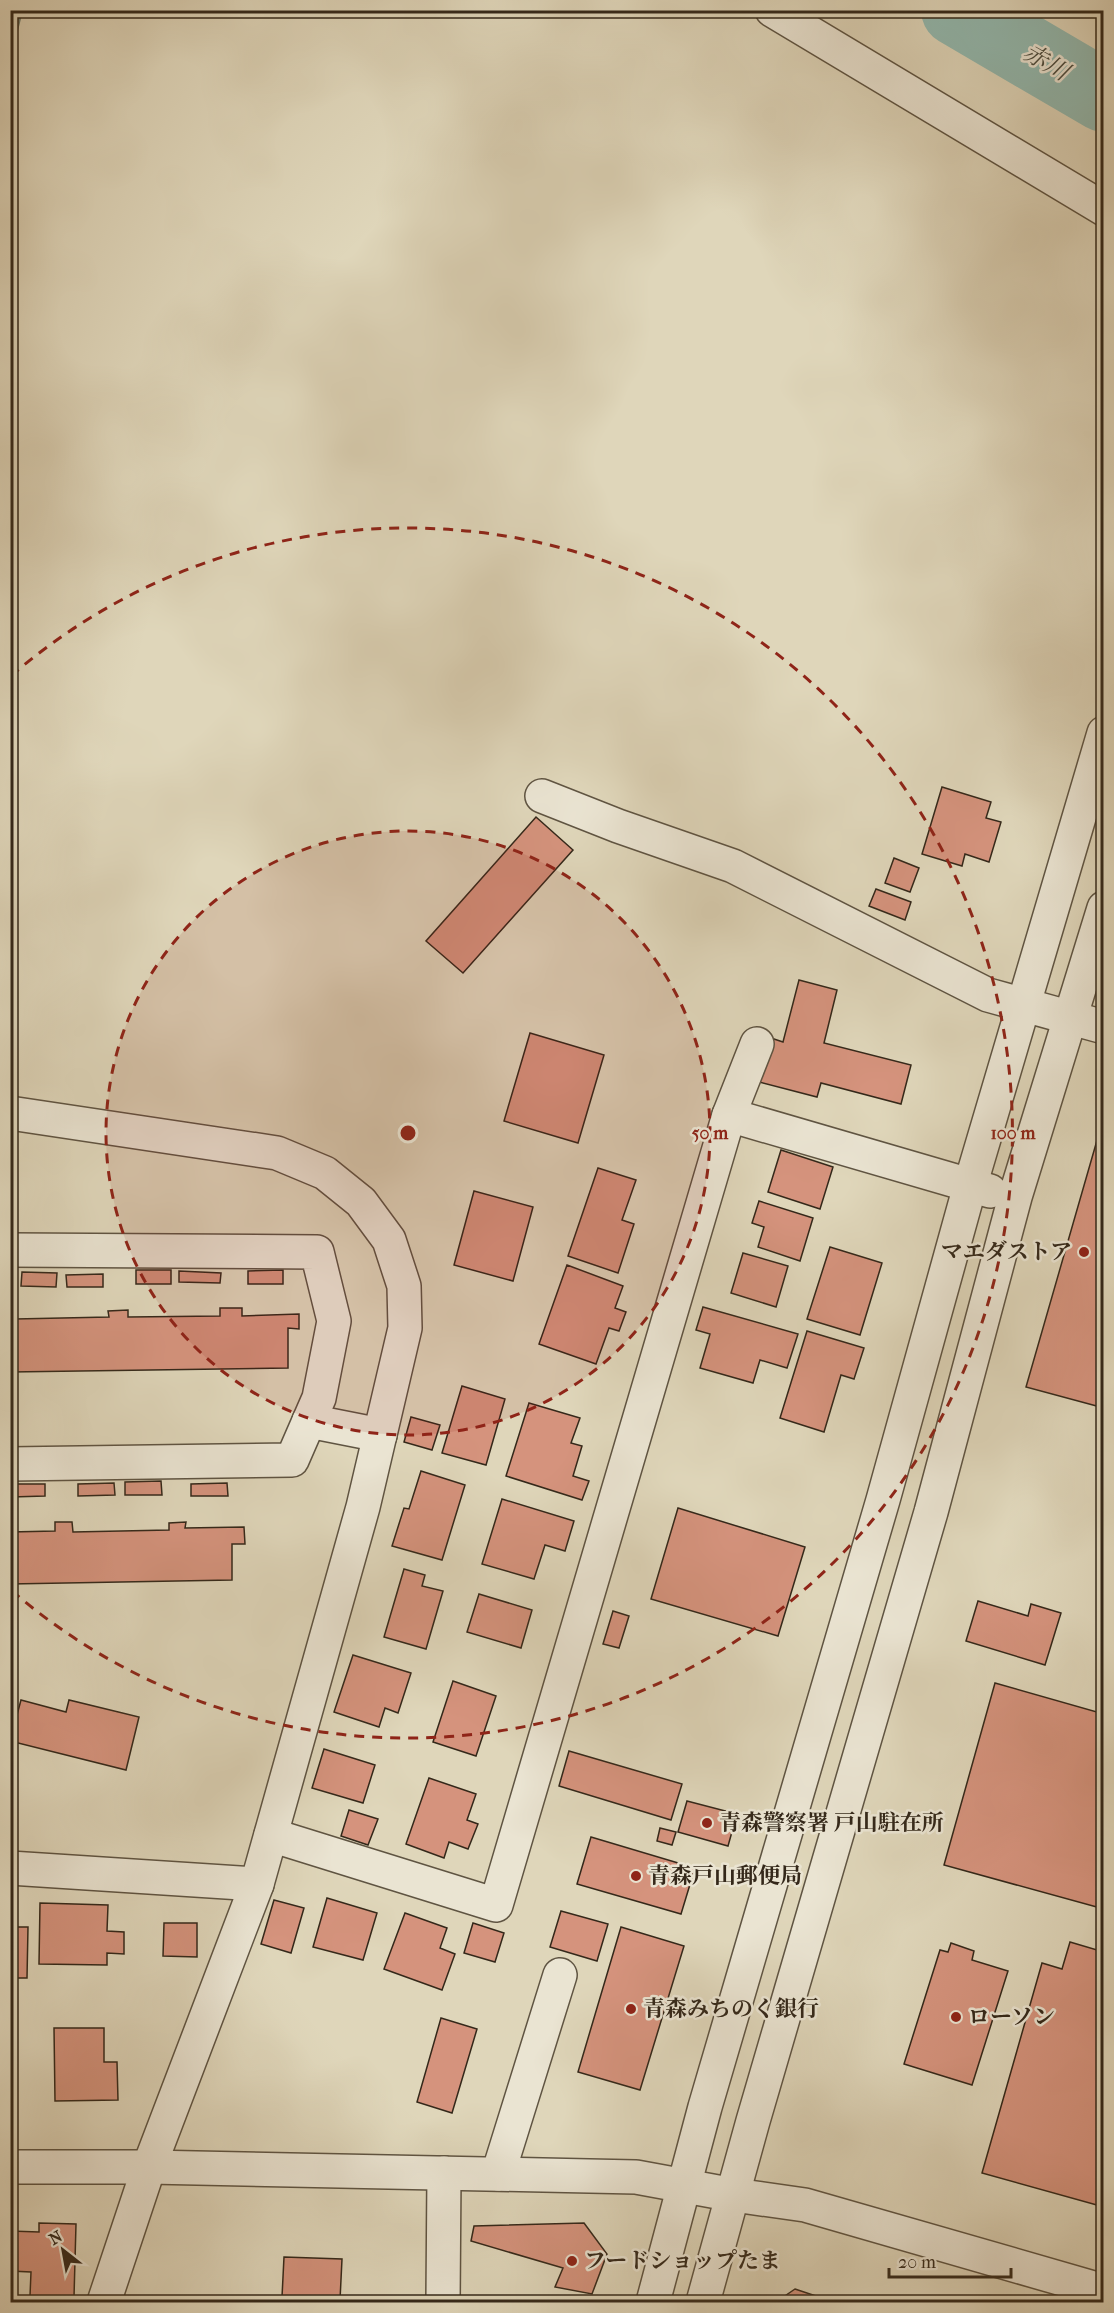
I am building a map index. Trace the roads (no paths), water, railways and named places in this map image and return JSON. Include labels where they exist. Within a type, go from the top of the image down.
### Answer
[{"type":"street","points":[[772,10],[1104,209]]},
{"type":"street","points":[[653,2302],[708,2095],[885,1491],[1023,1004],[1097,780],[1104,733]]},
{"type":"street","points":[[542,796],[618,826],[733,866],[988,995],[1104,1027]]},
{"type":"street","points":[[703,2302],[756,2109],[931,1512],[1015,1197],[1104,908]]},
{"type":"street","points":[[271,1835],[496,1905],[729,1115],[757,1044]]},
{"type":"street","points":[[10,1113],[277,1153],[325,1173],[361,1202],[389,1240],[404,1286],[405,1328],[363,1507],[257,1884],[149,2167],[104,2302]]},
{"type":"street","points":[[729,1115],[970,1186],[1015,1197]]},
{"type":"street","points":[[10,1250],[317,1252],[334,1321],[319,1398],[292,1460],[10,1464]]},
{"type":"street","points":[[309,1421],[380,1435]]},
{"type":"street","points":[[10,1868],[257,1884]]},
{"type":"street","points":[[498,2174],[560,1975]]},
{"type":"street","points":[[10,2167],[149,2167],[636,2176],[734,2195],[806,2205],[1104,2291]]},
{"type":"street","points":[[443,2302],[444,2173]]},
{"type":"waterway","points":[[10,38],[17,10]]},
{"type":"waterway","name":"赤川","points":[[957,10],[1104,96]]},
{"type":"place","name":"マエダストア","points":[[1084,1252]]},
{"type":"place","name":"青森警察署 戸山駐在所","points":[[707,1823]]},
{"type":"place","name":"青森戸山郵便局","points":[[636,1876]]},
{"type":"place","name":"青森みちのく銀行","points":[[631,2009]]},
{"type":"place","name":"ローソン","points":[[956,2017]]},
{"type":"place","name":"フードショップたま","points":[[572,2261]]}]
